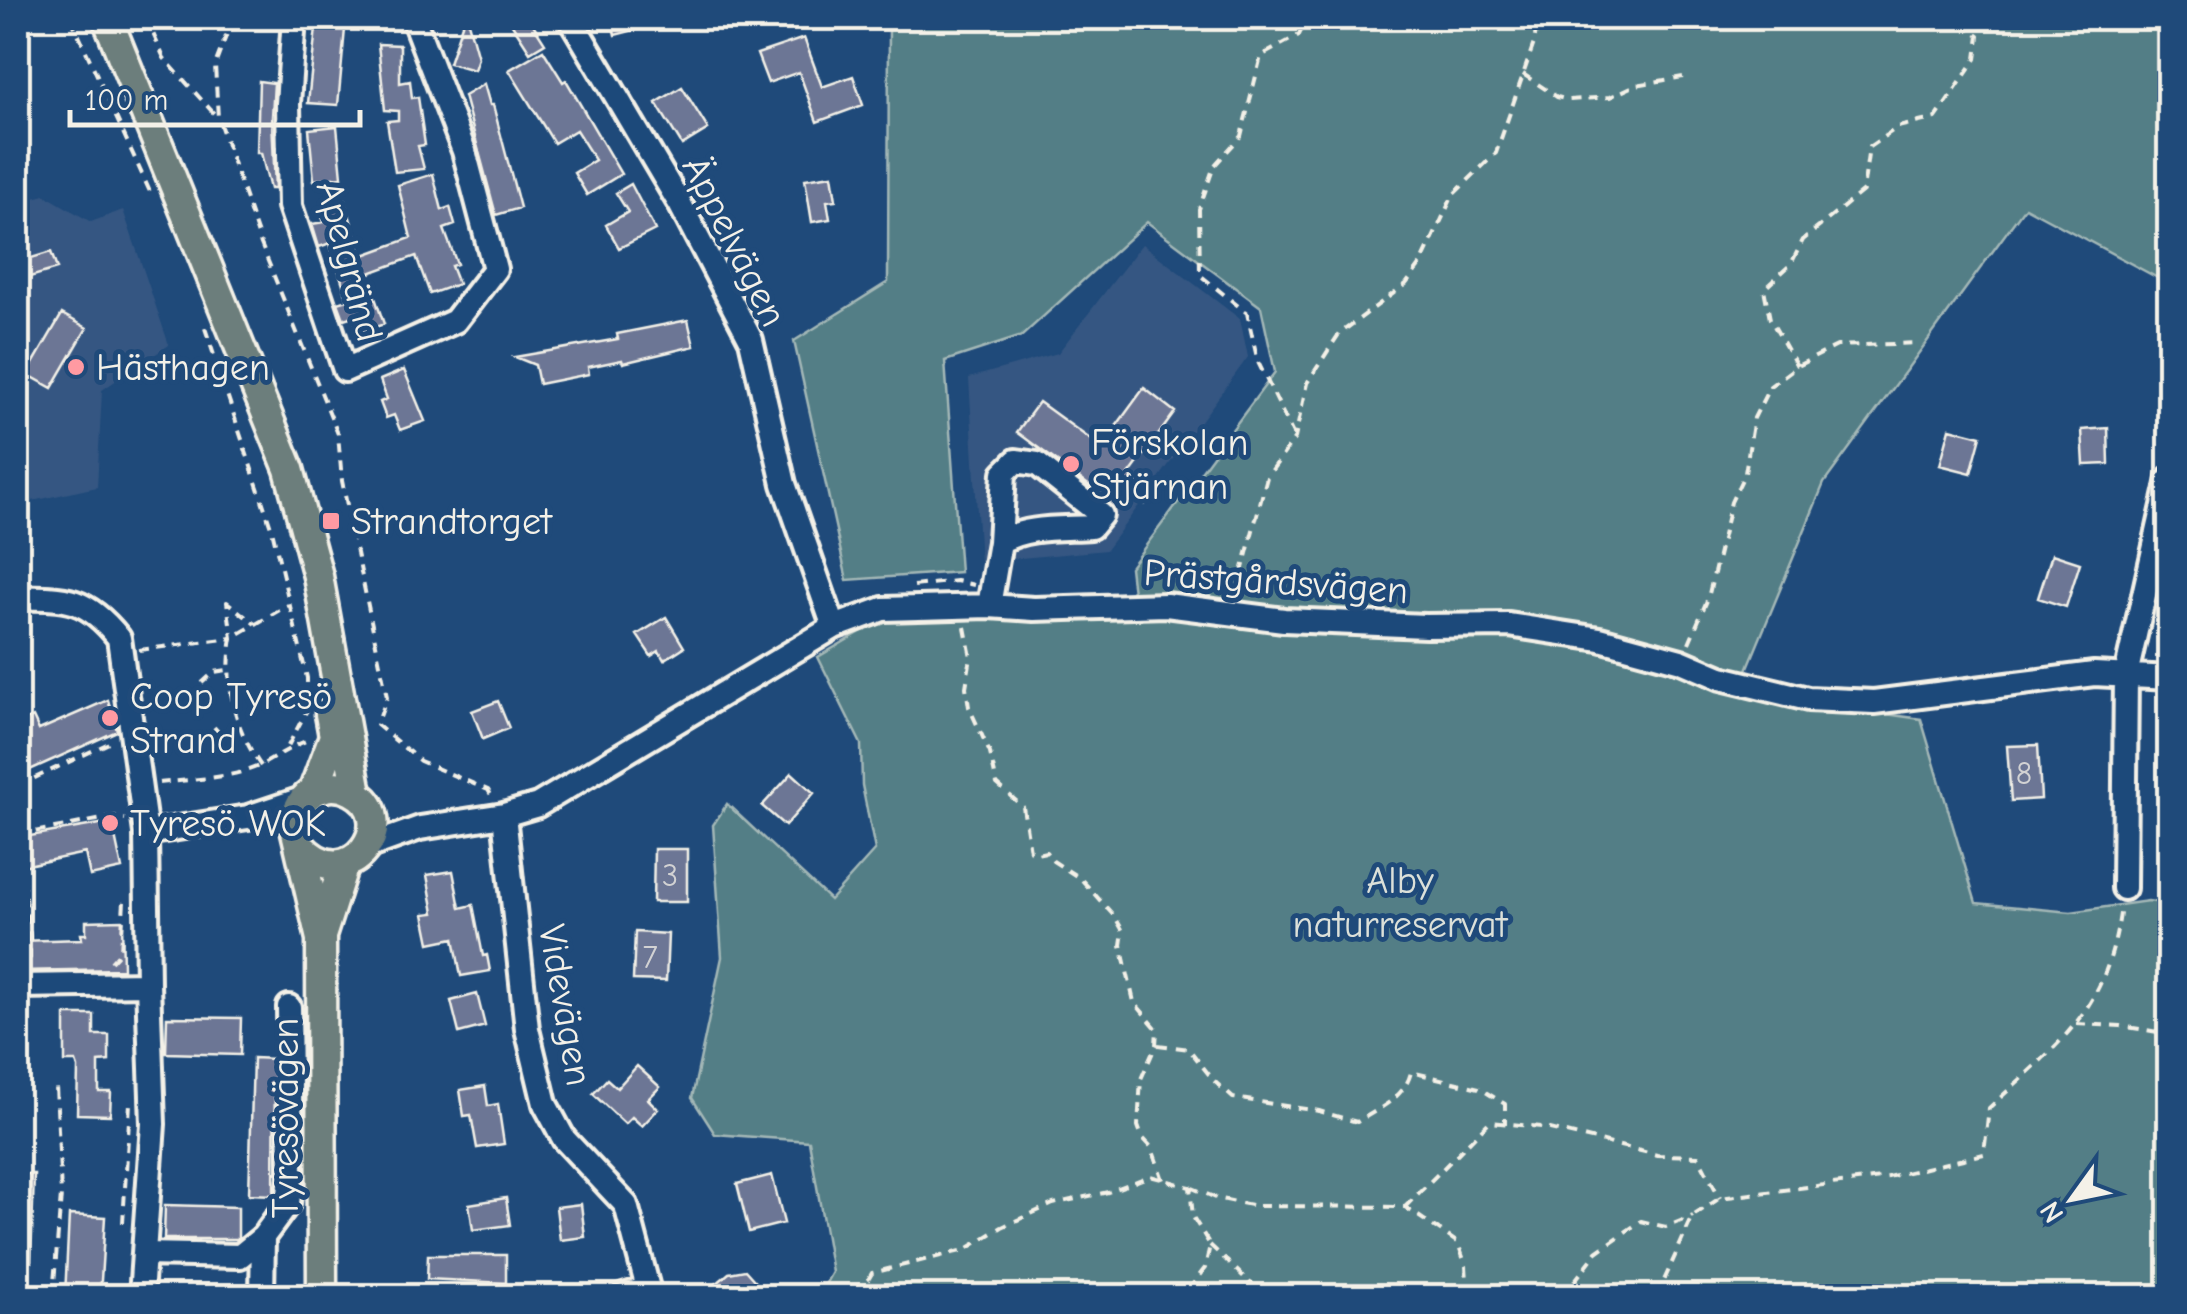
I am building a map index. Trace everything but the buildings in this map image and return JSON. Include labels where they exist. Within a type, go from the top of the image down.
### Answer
[{"type":"main road","name":"Tyresövägen","points":[[107,18],[290,470],[318,576],[364,803],[374,825],[367,847]]},
{"type":"main road","name":"Tyresövägen","points":[[250,367],[306,581],[334,736],[310,794],[296,811],[298,841],[320,939],[322,1296]]},
{"type":"main road","points":[[310,794],[340,786],[364,803]]},
{"type":"main road","points":[[298,841],[320,862],[344,864],[367,847]]},
{"type":"main road","name":"Tyresövägen","points":[[320,939],[344,864]]},
{"type":"street","name":"Apelgränd","points":[[294,18],[288,104],[290,206],[344,370],[456,321],[495,269],[464,151],[413,18]]},
{"type":"street","name":"Äppelvägen","points":[[570,18],[680,204],[752,340],[784,484],[834,627]]},
{"type":"street","points":[[988,606],[1000,542],[1004,473],[1016,461],[1037,464],[1101,515],[1091,526],[1031,530],[1000,542]]},
{"type":"street","points":[[2124,888],[2126,676],[2170,480]]},
{"type":"street","points":[[18,598],[70,599],[87,606],[110,626],[119,638],[122,652],[146,833],[152,1124],[142,1296]]},
{"type":"street","name":"Prästgårdsvägen","points":[[367,847],[420,828],[538,806],[834,627],[882,609],[1166,605],[1284,620],[1510,626],[1600,639],[1682,661],[1721,678],[1808,699],[1874,702],[2094,674],[2170,678]]},
{"type":"street","points":[[146,833],[248,817],[310,794]]},
{"type":"street","name":"Prästgårdsvägen","points":[[364,803],[420,828]]},
{"type":"street","name":"Videvägen","points":[[504,815],[526,1028],[544,1104],[564,1139],[626,1205],[649,1292]]},
{"type":"street","points":[[248,817],[262,819],[298,841]]},
{"type":"street","points":[[24,986],[148,984]]},
{"type":"street","points":[[144,1254],[240,1256],[262,1237],[288,1203],[288,1007]]},
{"type":"street","points":[[262,1237],[262,1296]]},
{"type":"street","points":[[624,1296],[649,1292]]},
{"type":"path","points":[[71,18],[155,203]]},
{"type":"path","points":[[146,18],[164,58],[218,118]]},
{"type":"path","points":[[233,18],[215,65],[218,118],[261,244],[338,434],[342,480],[388,697],[377,725]]},
{"type":"path","points":[[1295,438],[1258,362],[1247,313],[1200,275],[1199,209],[1214,166],[1241,136],[1261,56],[1299,35],[1306,18]]},
{"type":"path","points":[[1237,591],[1267,476],[1295,438],[1307,383],[1339,334],[1406,284],[1421,264],[1454,194],[1496,153],[1534,44],[1538,18]]},
{"type":"path","points":[[1797,366],[1770,319],[1764,289],[1791,264],[1804,240],[1863,191],[1869,147],[1898,126],[1936,118],[1976,59],[1979,36],[1954,18]]},
{"type":"path","points":[[1523,74],[1556,97],[1568,100],[1610,97],[1636,85],[1683,77]]},
{"type":"path","points":[[202,318],[272,530],[308,678],[306,710],[287,748]]},
{"type":"path","points":[[1682,661],[1708,598],[1731,502],[1745,473],[1754,418],[1770,386],[1797,366],[1837,346],[1918,343]]},
{"type":"path","points":[[255,624],[227,602],[232,638],[228,670],[242,738],[261,766]]},
{"type":"path","points":[[122,652],[232,638],[290,603]]},
{"type":"path","points":[[963,607],[972,657],[966,687],[969,706],[990,753],[997,784],[1023,807],[1030,851],[1046,852],[1052,861],[1072,872],[1102,898],[1123,931],[1121,945],[1134,1002],[1157,1029],[1156,1045],[1142,1079],[1138,1126],[1152,1148],[1164,1180]]},
{"type":"path","points":[[202,684],[214,672],[228,670]]},
{"type":"path","points":[[306,710],[318,720]]},
{"type":"path","points":[[366,726],[377,725],[420,761],[488,790],[504,815]]},
{"type":"path","points":[[214,727],[222,736],[242,738]]},
{"type":"path","points":[[18,786],[122,737]]},
{"type":"path","points":[[139,785],[215,777],[261,766],[287,748],[316,737]]},
{"type":"path","points":[[24,986],[30,936],[18,838],[113,817],[126,819]]},
{"type":"path","points":[[1563,1296],[1596,1252],[1641,1221],[1666,1227],[1694,1216],[1720,1198],[1888,1177],[1984,1154],[1988,1108],[2065,1039],[2098,994],[2118,929],[2124,888]]},
{"type":"path","points":[[108,964],[121,951],[124,897]]},
{"type":"path","points":[[2076,1024],[2170,1034]]},
{"type":"path","points":[[1156,1045],[1189,1050],[1233,1098],[1357,1122],[1391,1101],[1408,1085],[1411,1072],[1480,1088],[1505,1104],[1505,1124]]},
{"type":"path","points":[[53,1296],[62,1195],[56,1086]]},
{"type":"path","points":[[123,1225],[130,1088]]},
{"type":"path","points":[[1406,1207],[1488,1122],[1542,1127],[1657,1155],[1698,1156],[1720,1198]]},
{"type":"path","points":[[859,1296],[872,1272],[965,1250],[1002,1227],[1054,1204],[1108,1192],[1150,1176],[1216,1198],[1256,1206],[1406,1207],[1458,1243],[1466,1266],[1468,1296]]},
{"type":"path","points":[[1190,1187],[1193,1217],[1210,1245],[1264,1296]]},
{"type":"path","points":[[1657,1296],[1694,1216]]},
{"type":"path","points":[[1192,1296],[1189,1288],[1205,1268],[1210,1245]]},
{"type":"shaded area","name":"Hästhagen","points":[[45,195],[91,222],[123,210],[169,345],[102,390],[97,487],[18,504],[18,202]]},
{"type":"shaded area","name":"Förskolan Stjärnan","points":[[1142,244],[1240,319],[1248,357],[1106,550],[980,562],[969,378],[1058,353]]},
{"type":"green space","name":"Alby naturreservat","points":[[889,18],[2169,18],[2169,284],[2025,207],[1824,483],[1737,694],[1796,707],[1836,707],[1921,719],[1976,903],[2071,912],[2148,901],[2169,904],[2169,1296],[819,1296],[832,1272],[809,1141],[715,1134],[692,1098],[722,957],[713,825],[727,804],[830,900],[875,850],[862,785],[861,744],[818,657],[891,619],[1135,611],[1130,567],[1275,372],[1261,307],[1147,222],[1022,336],[945,361],[960,572],[847,580],[794,341],[888,282]]},
{"type":"place","name":"Hästhagen","points":[[76,367]]},
{"type":"place","name":"Förskolan Stjärnan","points":[[1071,464]]},
{"type":"place","name":"Strandtorget","points":[[331,521]]},
{"type":"place","name":"Coop Tyresö Strand","points":[[110,718]]},
{"type":"place","name":"Tyresö WOK","points":[[110,823]]}]
